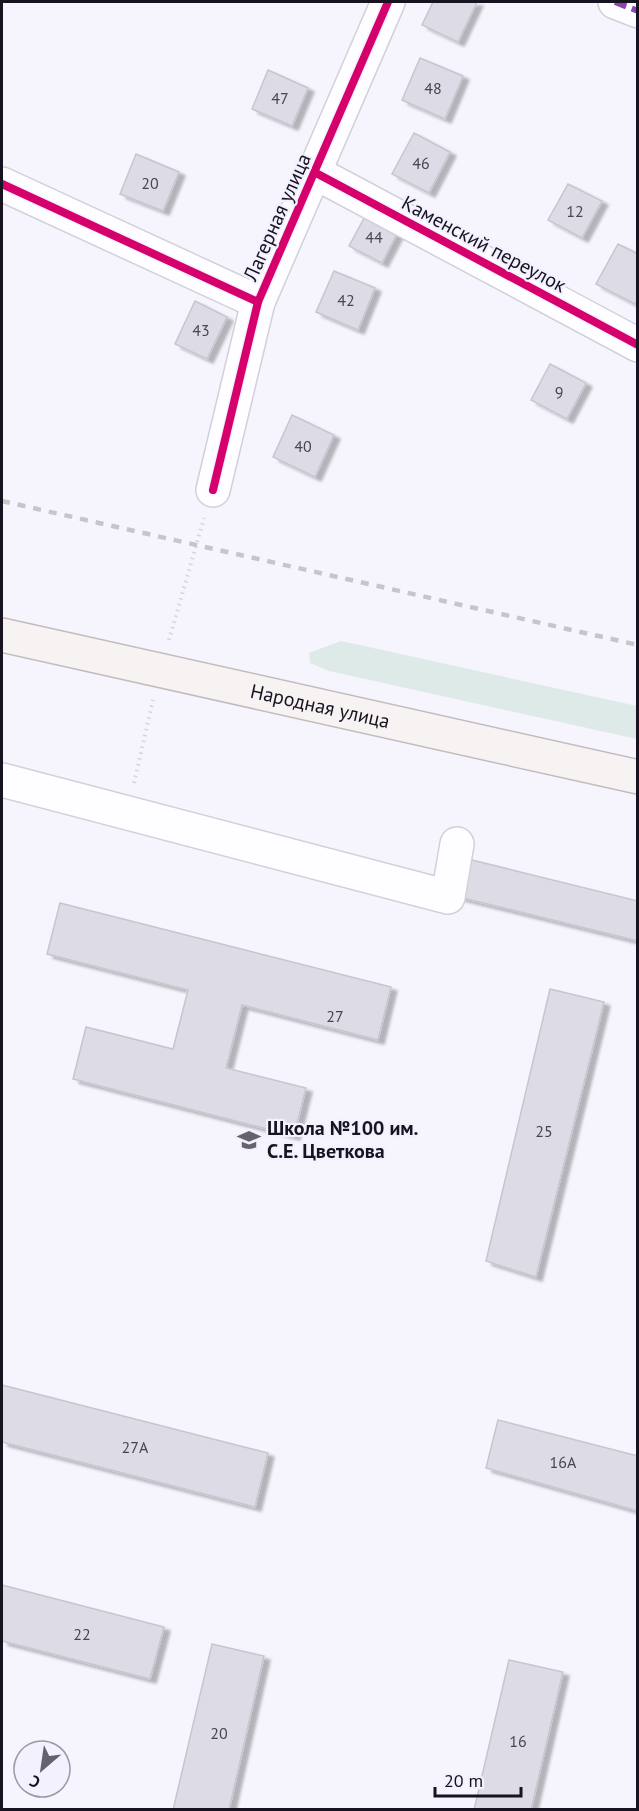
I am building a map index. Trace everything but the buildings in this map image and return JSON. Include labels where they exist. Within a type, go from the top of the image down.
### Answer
[{"type":"main road","name":"Народная улица","points":[[2,635],[638,777]]},
{"type":"street","name":"Лагерная улица","points":[[213,490],[258,302],[316,173],[388,2]]},
{"type":"street","points":[[615,2],[638,11]]},
{"type":"street","name":"Каменский переулок","points":[[316,173],[638,345]]},
{"type":"street","points":[[2,184],[258,302]]},
{"type":"street","points":[[2,780],[448,897],[457,844]]},
{"type":"shaded area","points":[[341,641],[637,706],[637,739],[329,671],[310,663],[309,653]]},
{"type":"railway","points":[[2,501],[638,645]]},
{"type":"marked path","points":[[615,2],[638,11]]},
{"type":"cycle path","points":[[213,490],[258,302],[388,2]]},
{"type":"cycle path","points":[[316,173],[638,345]]},
{"type":"cycle path","points":[[2,184],[258,302]]},
{"type":"place","name":"Школа №100 им. С.Е. Цветкова","points":[[249,1140]]}]
